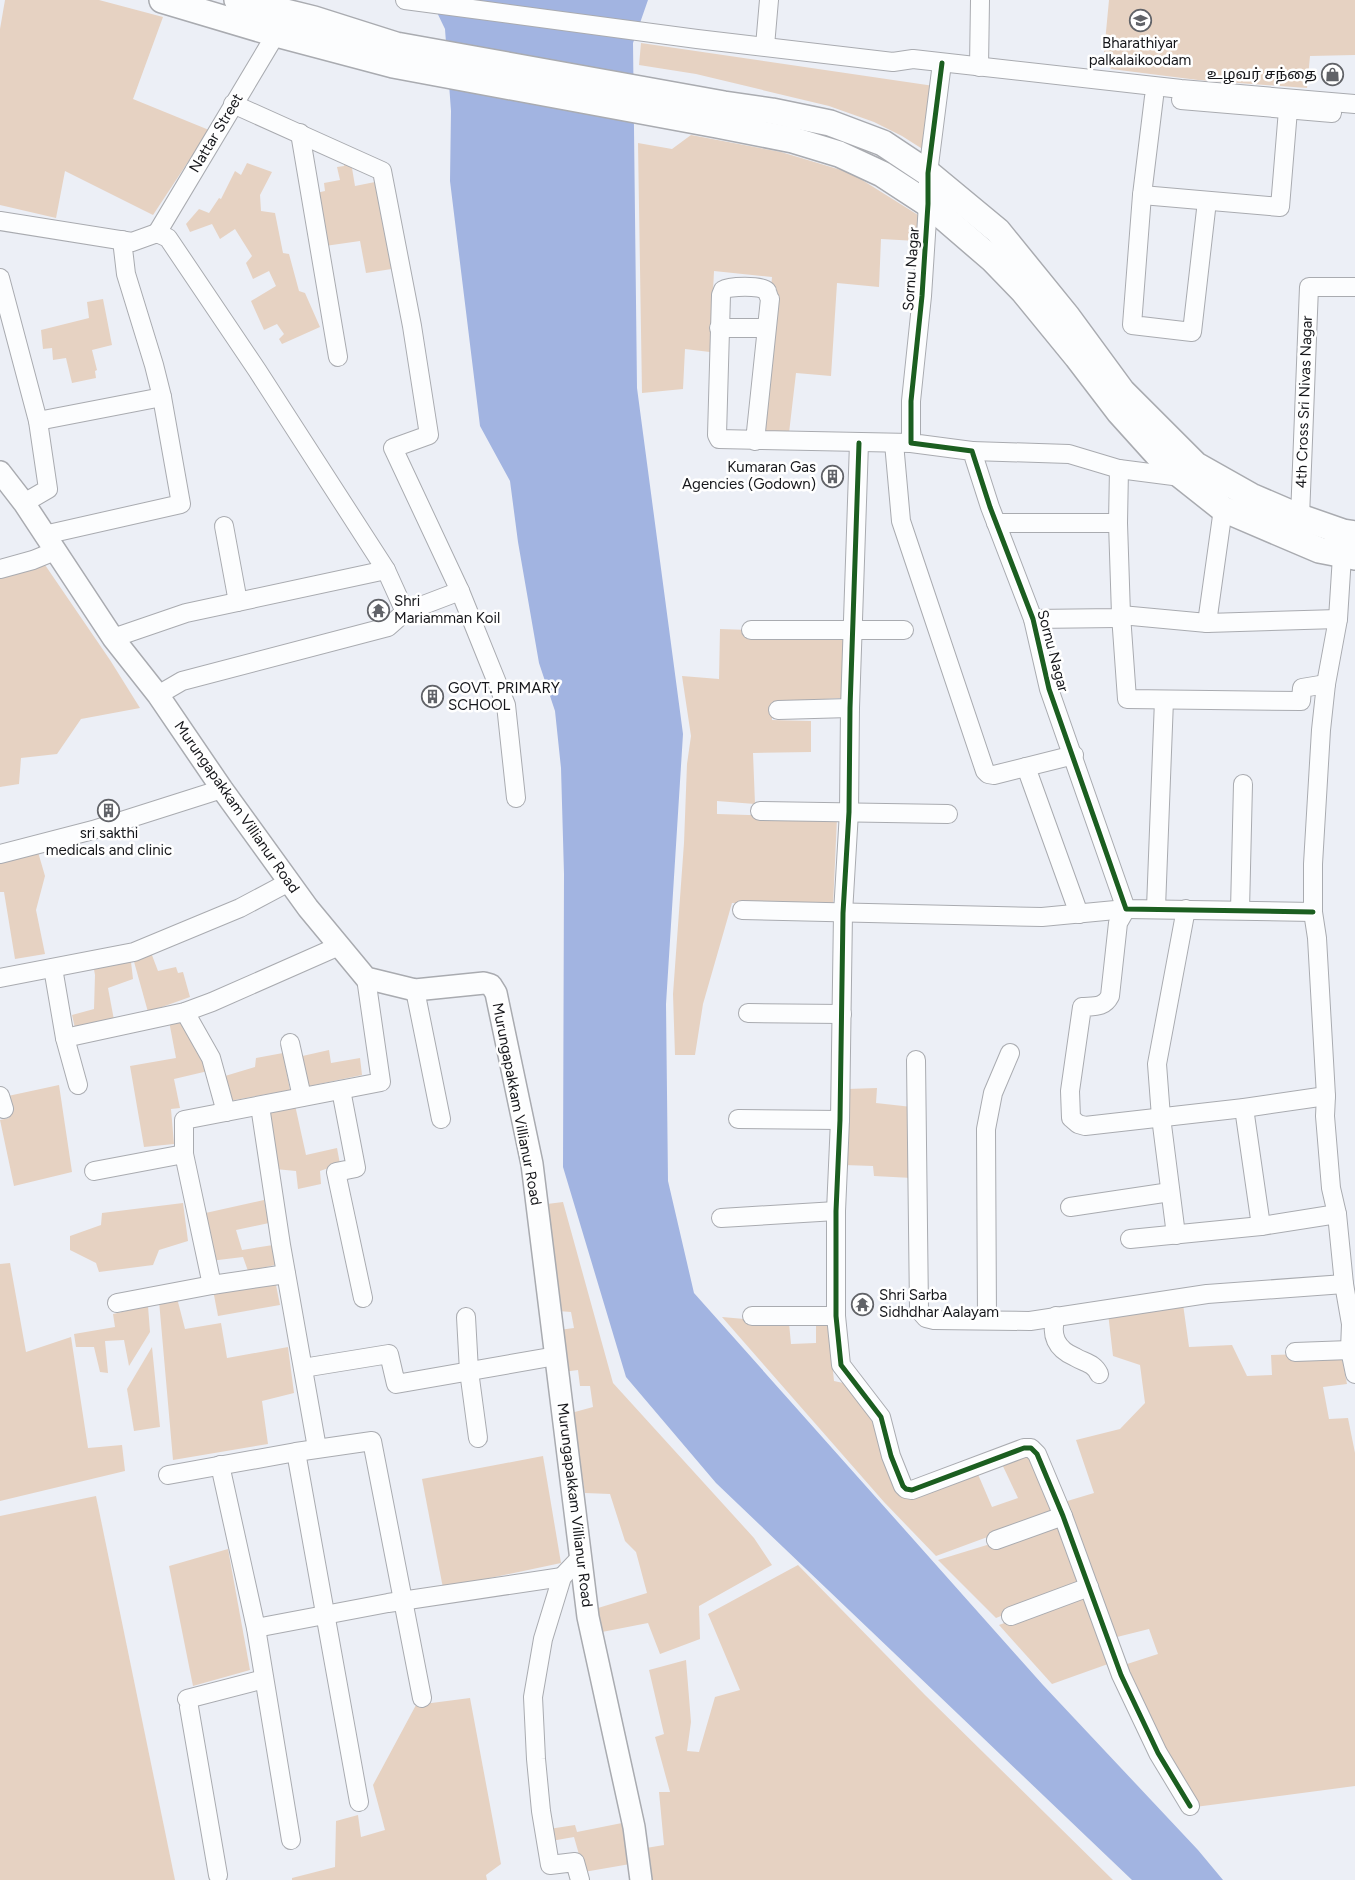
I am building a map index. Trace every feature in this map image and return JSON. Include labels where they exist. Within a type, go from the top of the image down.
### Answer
[{"type":"highway","points":[[162,0],[276,34],[721,114],[793,140],[839,154],[882,174],[928,204],[993,260],[1023,291],[1077,357],[1118,412],[1165,463],[1223,509],[1319,550],[1348,556]]},
{"type":"highway","points":[[237,0],[314,19],[394,55]]},
{"type":"highway","points":[[721,114],[772,111],[830,123],[883,142],[928,173],[998,231],[1067,316],[1122,391],[1196,464],[1251,496],[1300,517],[1342,532],[1355,534]]},
{"type":"main road","name":"Murungapakkam Villianur Road","points":[[0,472],[24,503],[112,638],[158,695],[222,789],[289,882],[366,978],[416,990],[475,983],[491,984],[496,993],[532,1164],[588,1617],[634,1828],[640,1880]]},
{"type":"street","points":[[405,0],[697,39],[893,62],[906,68],[979,67],[1181,89],[1355,104]]},
{"type":"street","points":[[765,46],[769,0]]},
{"type":"street","points":[[979,67],[980,0]]},
{"type":"street","name":"Nattar Street","points":[[157,233],[276,34]]},
{"type":"street","points":[[941,68],[1154,97],[1355,115]]},
{"type":"street","name":"Sornu Nagar","points":[[941,68],[928,173],[928,204],[922,296],[911,401],[903,443],[902,521],[966,712],[982,766],[986,773],[994,775],[1026,767]]},
{"type":"street","points":[[1154,97],[1142,195],[1132,325],[1192,332],[1207,201]]},
{"type":"street","points":[[233,104],[382,171],[412,326],[430,435],[392,448],[460,591],[506,705],[516,798]]},
{"type":"street","points":[[1142,195],[1280,207],[1288,110]]},
{"type":"street","points":[[300,133],[338,357]]},
{"type":"street","points":[[0,221],[132,242],[157,233],[168,238],[257,370],[386,570],[406,612]]},
{"type":"street","points":[[0,569],[33,560],[50,543],[181,504],[162,397],[126,274],[122,240]]},
{"type":"street","points":[[0,278],[38,421],[48,489],[24,503]]},
{"type":"street","points":[[755,441],[770,299],[767,292],[761,288],[728,287],[723,290],[721,295],[719,328],[717,434],[719,439],[755,441],[903,443],[972,451],[1069,454],[1120,469],[1184,477]]},
{"type":"street","name":"4th Cross Sri Nivas Nagar","points":[[1300,517],[1309,287],[1355,287]]},
{"type":"street","points":[[719,328],[766,328]]},
{"type":"street","points":[[38,421],[162,397]]},
{"type":"street","points":[[859,443],[850,708],[849,812],[843,913],[840,1120],[836,1211],[836,1316],[841,1365],[881,1417],[891,1456],[906,1489],[912,1490],[1024,1448],[1031,1448],[1038,1454],[1063,1516],[1121,1675],[1158,1754],[1190,1806]]},
{"type":"street","name":"Sornu Nagar","points":[[972,451],[996,523],[1033,619],[1049,689],[1074,755],[1126,909]]},
{"type":"street","points":[[1120,469],[1118,523],[1121,615],[1127,699],[1301,701],[1302,688],[1326,684]]},
{"type":"street","points":[[1207,623],[1223,509]]},
{"type":"street","points":[[996,523],[1118,523]]},
{"type":"street","points":[[224,526],[238,602]]},
{"type":"street","points":[[1348,556],[1326,684],[1321,730],[1314,855],[1313,912],[1317,938],[1326,1096],[1325,1116],[1331,1188],[1337,1214],[1344,1284],[1353,1324],[1350,1350],[1355,1374]]},
{"type":"street","points":[[112,638],[186,613],[386,570]]},
{"type":"street","points":[[158,695],[182,681],[388,627],[406,612],[460,591]]},
{"type":"street","points":[[1033,619],[1117,618],[1121,615],[1207,623],[1338,619]]},
{"type":"street","points":[[751,630],[904,630]]},
{"type":"street","points":[[1156,908],[1164,700]]},
{"type":"street","points":[[778,710],[850,708]]},
{"type":"street","points":[[1074,755],[1026,767],[1079,914]]},
{"type":"street","points":[[1240,910],[1243,784]]},
{"type":"street","points":[[0,854],[93,830],[222,789]]},
{"type":"street","points":[[760,811],[948,814]]},
{"type":"street","points":[[0,978],[134,952],[240,908],[289,882]]},
{"type":"street","points":[[742,910],[1042,917],[1156,908],[1313,912]]},
{"type":"street","points":[[1126,909],[1118,923],[1110,996],[1107,1003],[1101,1006],[1082,1007],[1070,1091],[1072,1118],[1078,1124],[1085,1126],[1244,1108],[1326,1096]]},
{"type":"street","points":[[1176,1234],[1161,1117],[1157,1064],[1186,909]]},
{"type":"street","points":[[65,1038],[185,1012],[339,946]]},
{"type":"street","points":[[53,968],[65,1038],[78,1085]]},
{"type":"street","points":[[212,1285],[184,1154],[184,1120],[380,1082],[366,978]]},
{"type":"street","points":[[416,990],[441,1118]]},
{"type":"street","points":[[185,1012],[211,1058],[226,1112]]},
{"type":"street","points":[[748,1012],[842,1014]]},
{"type":"street","points":[[290,1043],[302,1098]]},
{"type":"street","points":[[987,1320],[986,1129],[993,1093],[1010,1053]]},
{"type":"street","points":[[916,1060],[919,1310],[926,1318],[934,1320],[1030,1321],[1207,1294],[1344,1284]]},
{"type":"street","points":[[341,1090],[356,1168],[336,1172],[363,1298]]},
{"type":"street","points":[[260,1106],[286,1274],[317,1448]]},
{"type":"street","points":[[1244,1108],[1261,1226]]},
{"type":"street","points":[[738,1119],[840,1120]]},
{"type":"street","points":[[94,1171],[184,1154]]},
{"type":"street","points":[[1070,1207],[1170,1192]]},
{"type":"street","points":[[721,1218],[836,1211]]},
{"type":"street","points":[[1130,1239],[1261,1226],[1337,1214]]},
{"type":"street","points":[[117,1303],[212,1285],[286,1274]]},
{"type":"street","points":[[752,1316],[836,1316]]},
{"type":"street","points":[[1056,1316],[1053,1331],[1059,1345],[1074,1357],[1096,1367],[1099,1374]]},
{"type":"street","points":[[466,1317],[478,1438]]},
{"type":"street","points":[[1295,1352],[1350,1350]]},
{"type":"street","points":[[303,1368],[389,1354],[396,1384],[556,1356]]},
{"type":"street","points":[[168,1475],[317,1448],[372,1441],[422,1698]]},
{"type":"street","points":[[296,1452],[359,1802]]},
{"type":"street","points":[[220,1465],[256,1628],[291,1840]]},
{"type":"street","points":[[996,1540],[1063,1516]]},
{"type":"street","points":[[580,1880],[575,1862],[550,1866],[541,1811],[533,1697],[543,1639],[562,1577],[581,1557]]},
{"type":"street","points":[[256,1628],[404,1601],[562,1577]]},
{"type":"street","points":[[1011,1616],[1089,1587]]},
{"type":"street","points":[[218,1875],[188,1703],[264,1679]]},
{"type":"shaded area","points":[[5,0],[99,0],[163,17],[133,99],[209,130],[153,215],[65,171],[56,218],[0,205],[0,29]]},
{"type":"shaded area","points":[[1109,0],[1355,0],[1355,55],[1310,56],[1307,88],[1198,80],[1111,69],[1104,53]]},
{"type":"shaded area","points":[[641,43],[934,86],[924,150],[874,122],[829,106],[696,74],[639,65]]},
{"type":"shaded area","points":[[691,135],[781,152],[851,173],[918,215],[917,241],[881,239],[879,287],[837,283],[831,376],[796,373],[789,433],[758,433],[772,277],[714,271],[710,352],[685,349],[683,389],[642,393],[638,143],[672,149]]},
{"type":"shaded area","points":[[247,163],[272,172],[260,195],[261,211],[275,213],[283,253],[289,254],[299,291],[305,293],[320,327],[282,344],[279,339],[284,334],[277,324],[264,330],[251,301],[276,286],[269,271],[253,279],[246,263],[252,256],[235,229],[220,239],[212,224],[190,232],[186,224],[199,209],[209,213],[219,198],[221,199],[235,171],[241,175]]},
{"type":"shaded area","points":[[345,163],[352,168],[355,186],[380,181],[398,268],[366,273],[360,241],[325,246],[316,193],[325,191],[324,183],[340,180],[337,167],[344,166]]},
{"type":"shaded area","points":[[103,299],[112,345],[92,350],[97,370],[95,371],[96,378],[72,383],[66,358],[53,360],[52,348],[43,349],[41,330],[89,318],[87,302]]},
{"type":"shaded area","points":[[43,562],[110,660],[140,708],[81,719],[57,754],[21,758],[19,784],[0,787],[0,576]]},
{"type":"shaded area","points":[[720,629],[847,633],[842,698],[772,702],[772,720],[811,721],[811,752],[753,753],[755,804],[717,801],[717,814],[837,818],[833,906],[732,903],[703,1004],[695,1055],[675,1055],[673,994],[684,843],[687,764],[691,736],[682,676],[719,679]]},
{"type":"shaded area","points":[[38,852],[45,876],[36,910],[45,954],[15,959],[4,892],[0,892],[0,863]]},
{"type":"shaded area","points":[[150,950],[158,971],[176,967],[178,973],[183,972],[190,997],[148,1012],[133,958]]},
{"type":"shaded area","points":[[104,962],[106,967],[131,962],[133,979],[108,988],[114,1020],[75,1028],[72,1015],[94,1009],[95,975],[93,964]]},
{"type":"shaded area","points":[[184,1017],[208,1071],[174,1079],[180,1108],[171,1109],[174,1144],[144,1147],[130,1066],[176,1058],[169,1021]]},
{"type":"shaded area","points":[[329,1050],[331,1063],[360,1058],[362,1075],[305,1087],[298,1057]]},
{"type":"shaded area","points":[[283,1053],[290,1090],[229,1101],[225,1076],[255,1067],[256,1058]]},
{"type":"shaded area","points":[[59,1085],[72,1172],[14,1186],[0,1120],[9,1118],[8,1096]]},
{"type":"shaded area","points":[[877,1088],[876,1103],[912,1107],[912,1178],[874,1176],[873,1166],[844,1165],[847,1089]]},
{"type":"shaded area","points":[[295,1105],[306,1155],[337,1148],[340,1164],[320,1171],[321,1184],[298,1189],[296,1171],[275,1169],[264,1111]]},
{"type":"shaded area","points":[[264,1200],[269,1223],[236,1230],[242,1250],[273,1245],[275,1265],[248,1271],[243,1257],[210,1261],[201,1214]]},
{"type":"shaded area","points":[[563,1202],[613,1383],[754,1538],[772,1565],[699,1606],[700,1639],[660,1654],[648,1623],[602,1632],[598,1608],[647,1593],[636,1552],[625,1541],[610,1494],[585,1493],[571,1413],[593,1407],[590,1386],[580,1386],[578,1370],[563,1372],[559,1330],[574,1328],[571,1312],[558,1311],[547,1204]]},
{"type":"shaded area","points":[[183,1203],[188,1241],[159,1250],[153,1265],[99,1272],[96,1263],[70,1250],[70,1236],[101,1225],[102,1213]]},
{"type":"shaded area","points":[[10,1263],[26,1352],[71,1337],[88,1448],[122,1445],[125,1471],[0,1501],[0,1264]]},
{"type":"shaded area","points":[[275,1280],[280,1305],[218,1316],[213,1290]]},
{"type":"shaded area","points":[[177,1298],[185,1329],[221,1323],[227,1358],[288,1347],[294,1393],[262,1401],[268,1444],[173,1460],[159,1301]]},
{"type":"shaded area","points":[[1183,1304],[1189,1347],[1232,1345],[1247,1376],[1272,1375],[1271,1355],[1341,1353],[1347,1384],[1323,1387],[1329,1419],[1348,1418],[1355,1453],[1355,1786],[1195,1807],[1124,1665],[1158,1654],[1149,1629],[1113,1638],[1064,1502],[1094,1493],[1076,1440],[1120,1429],[1145,1403],[1140,1365],[1113,1356],[1108,1313]]},
{"type":"shaded area","points":[[148,1306],[150,1332],[129,1366],[124,1340],[105,1341],[108,1373],[100,1372],[94,1347],[76,1347],[74,1334],[115,1327],[113,1314]]},
{"type":"shaded area","points":[[722,1317],[789,1323],[791,1344],[816,1343],[816,1321],[828,1321],[834,1381],[848,1384],[868,1412],[900,1492],[977,1472],[992,1507],[1018,1498],[1000,1460],[1029,1453],[1053,1513],[936,1556],[884,1502]]},
{"type":"shaded area","points":[[152,1347],[160,1427],[134,1431],[127,1389]]},
{"type":"shaded area","points":[[543,1456],[561,1563],[443,1588],[422,1479]]},
{"type":"shaded area","points":[[96,1496],[175,1880],[0,1880],[0,1516]]},
{"type":"shaded area","points":[[1059,1523],[1080,1584],[996,1618],[938,1560]]},
{"type":"shaded area","points":[[228,1549],[250,1670],[193,1686],[169,1566]]},
{"type":"shaded area","points":[[798,1565],[925,1695],[1113,1880],[643,1880],[640,1849],[664,1845],[659,1792],[670,1792],[655,1737],[664,1734],[649,1670],[686,1660],[691,1722],[687,1751],[699,1752],[715,1697],[740,1690],[708,1614]]},
{"type":"shaded area","points":[[1086,1593],[1108,1664],[1052,1684],[999,1625]]},
{"type":"shaded area","points":[[470,1698],[501,1864],[486,1875],[487,1880],[292,1880],[292,1878],[335,1867],[336,1821],[358,1815],[361,1837],[385,1830],[373,1785],[416,1705]]},
{"type":"shaded area","points":[[622,1823],[630,1864],[584,1872],[574,1837],[551,1841],[549,1829],[575,1825],[577,1832]]},
{"type":"water","points":[[431,0],[648,0],[633,43],[637,388],[683,734],[666,1004],[668,1181],[694,1293],[1043,1685],[1198,1850],[1223,1880],[1132,1880],[716,1483],[626,1377],[563,1167],[564,874],[561,768],[555,711],[539,663],[518,542],[510,481],[480,426],[450,181],[451,111],[445,29]]},
{"type":"cycle path","points":[[942,63],[928,173],[928,204],[922,296],[911,401],[911,443],[972,451],[990,507],[1033,619],[1049,689],[1126,909],[1313,912]]},
{"type":"cycle path","points":[[859,443],[850,708],[849,812],[843,913],[840,1120],[836,1211],[836,1316],[841,1365],[881,1417],[891,1456],[906,1489],[912,1490],[1024,1448],[1031,1448],[1037,1454],[1063,1516],[1121,1675],[1158,1753],[1190,1806]]},
{"type":"place","name":"Bharathiyar palkalaikoodam","points":[[1140,20]]},
{"type":"place","name":"உழவர் சந்தை","points":[[1333,74]]},
{"type":"place","name":"Kumaran Gas Agencies (Godown)","points":[[832,476]]},
{"type":"place","name":"Shri Mariamman Koil","points":[[378,610]]},
{"type":"place","name":"GOVT. PRIMARY SCHOOL","points":[[432,697]]},
{"type":"place","name":"sri sakthi medicals and clinic","points":[[109,810]]},
{"type":"place","name":"Shri Sarba Sidhdhar Aalayam","points":[[863,1304]]}]
